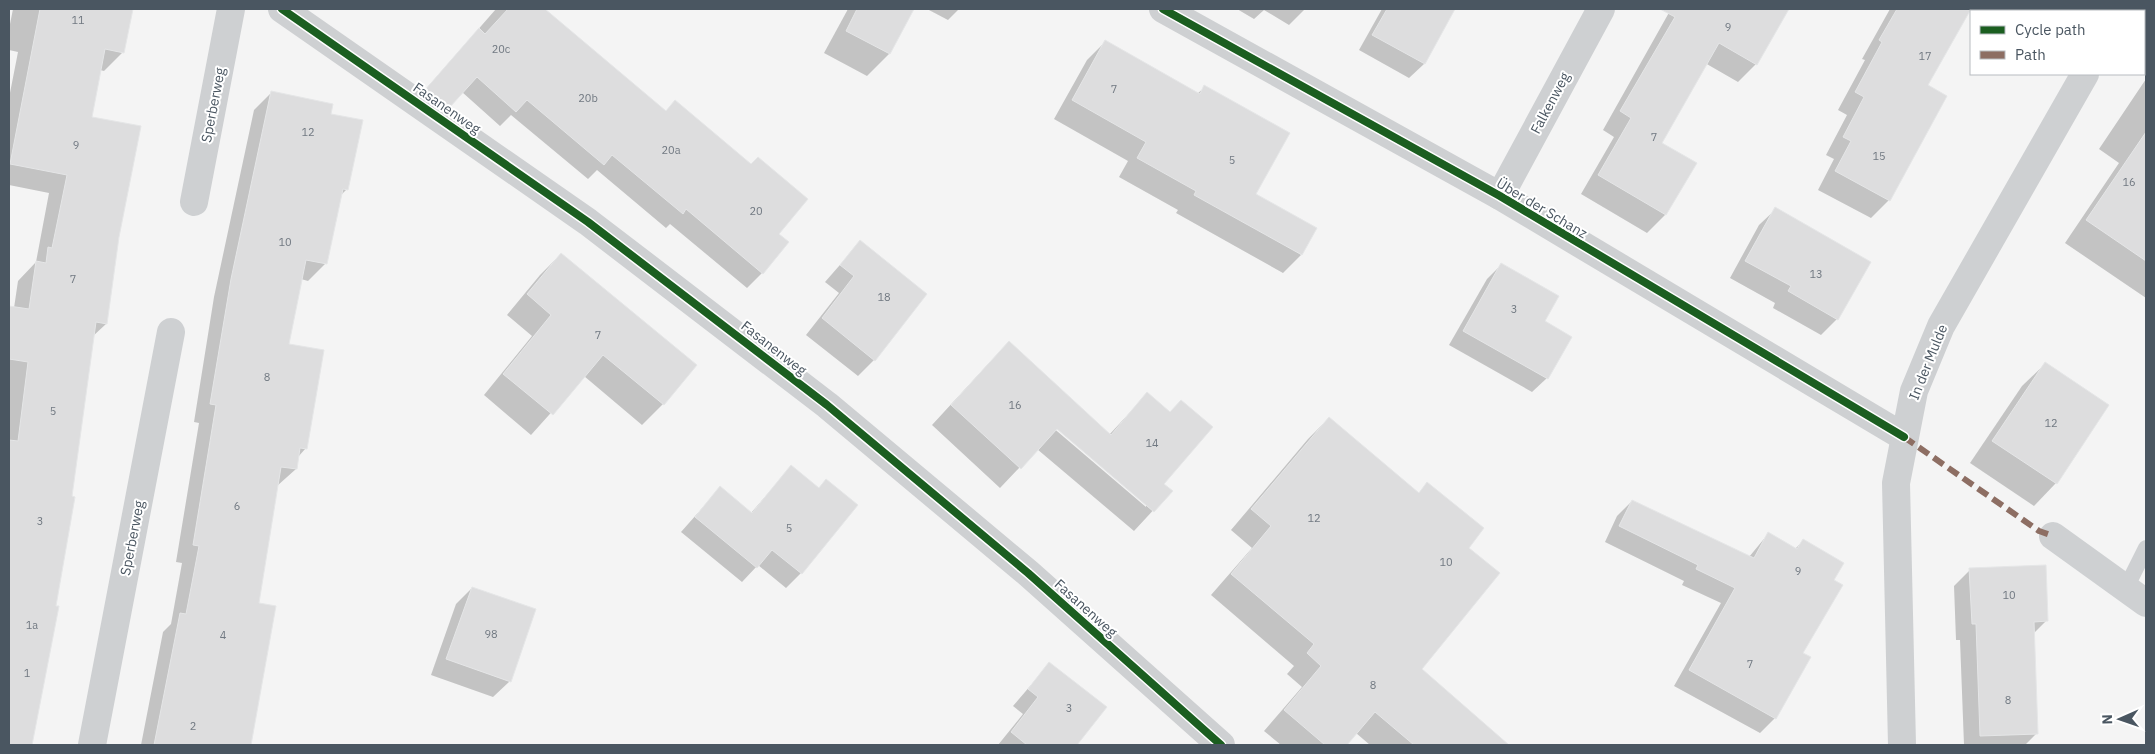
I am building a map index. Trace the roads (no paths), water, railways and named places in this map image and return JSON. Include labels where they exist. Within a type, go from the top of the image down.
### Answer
[{"type":"street","name":"Sperberweg","points":[[194,202],[231,9]]},
{"type":"street","name":"Fasanenweg","points":[[282,9],[588,222],[827,405],[1028,573],[1221,745]]},
{"type":"street","name":"Über der Schanz","points":[[1163,9],[1500,196],[1904,437]]},
{"type":"street","name":"Falkenweg","points":[[1500,196],[1601,9]]},
{"type":"street","name":"In der Mulde","points":[[1902,745],[1896,483],[1914,391],[1941,326],[2084,75]]},
{"type":"street","name":"Sperberweg","points":[[92,745],[171,332]]},
{"type":"street","points":[[2053,536],[2136,595]]},
{"type":"lane","points":[[2136,595],[2146,548]]}]
